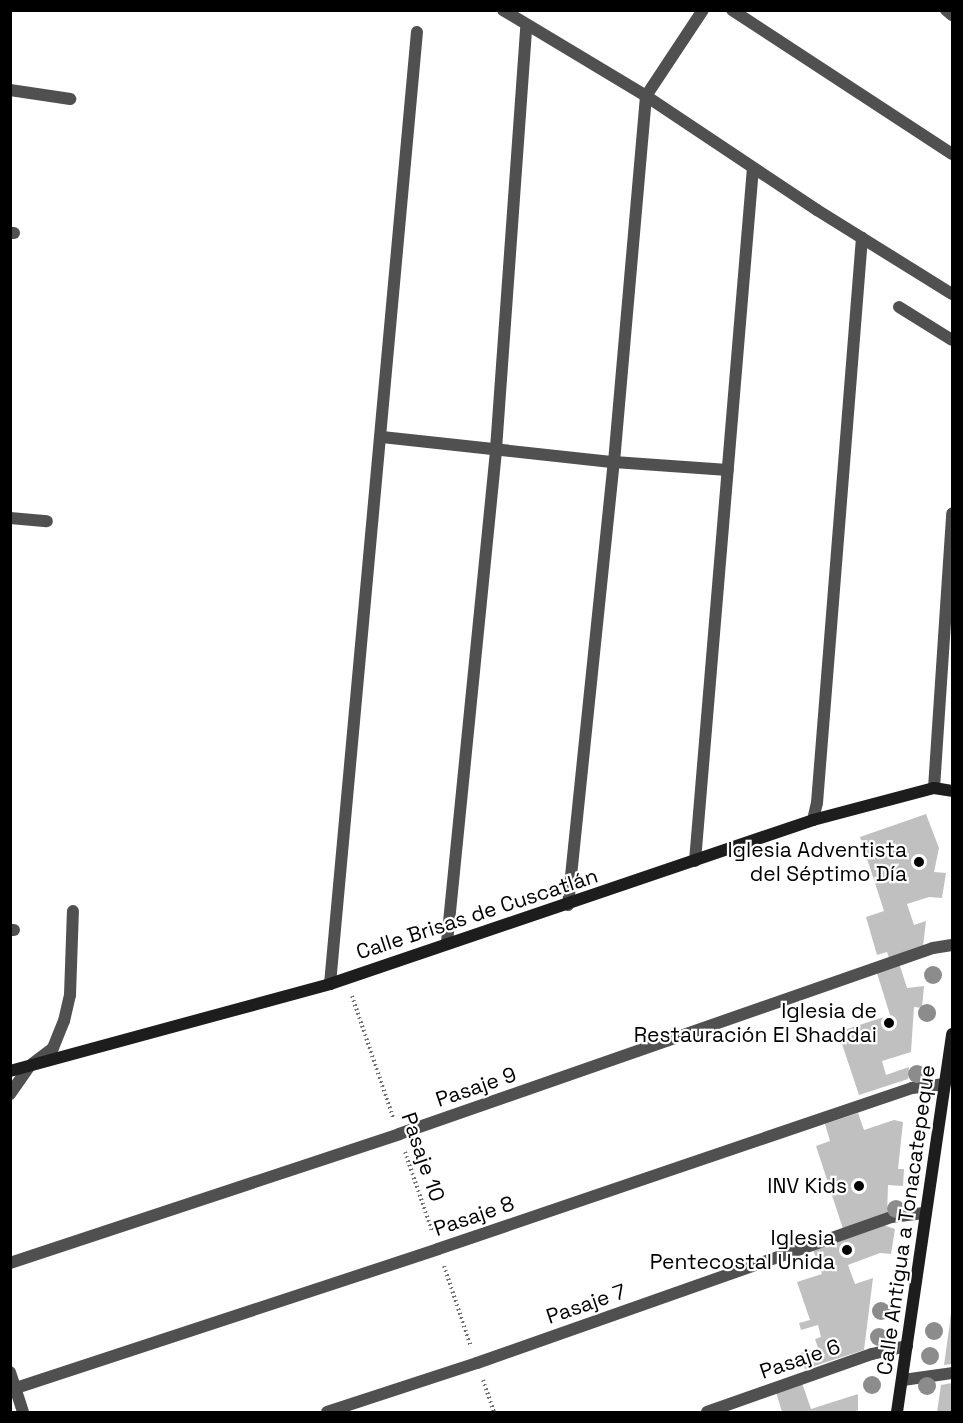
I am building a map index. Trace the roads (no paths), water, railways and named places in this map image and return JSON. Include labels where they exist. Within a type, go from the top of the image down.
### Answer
[{"type":"street","points":[[503,10],[526,26],[646,96],[753,168],[952,294]]},
{"type":"street","points":[[568,905],[614,462],[646,96],[703,10]]},
{"type":"street","points":[[732,10],[952,154]]},
{"type":"street","points":[[946,10],[952,15]]},
{"type":"street","points":[[447,942],[496,449],[526,26]]},
{"type":"street","points":[[330,984],[382,437],[417,32]]},
{"type":"street","points":[[10,90],[70,99]]},
{"type":"street","points":[[695,861],[753,168]]},
{"type":"street","points":[[813,820],[817,803],[862,238]]},
{"type":"street","points":[[899,307],[952,340]]},
{"type":"street","points":[[382,437],[614,462],[728,470]]},
{"type":"street","points":[[934,788],[952,514]]},
{"type":"street","points":[[10,518],[47,520]]},
{"type":"street","name":"Calle Brisas de Cuscatlán","points":[[10,1071],[28,1068],[330,984],[447,942],[568,905],[813,820],[934,788],[952,791]]},
{"type":"street","points":[[10,1094],[28,1068],[53,1048],[64,1021],[70,995],[73,910]]},
{"type":"street","name":"Pasaje 9","points":[[10,1263],[399,1134],[933,948],[952,945]]},
{"type":"street","name":"Calle Antigua a Tonacatepeque","points":[[897,1413],[952,1034]]},
{"type":"street","name":"Pasaje 8","points":[[16,1388],[438,1249],[912,1088],[945,1084]]},
{"type":"street","name":"Pasaje 7","points":[[327,1413],[477,1363],[891,1216],[926,1213]]},
{"type":"street","name":"Pasaje 6","points":[[707,1413],[872,1354],[907,1347]]},
{"type":"street","points":[[10,1372],[23,1413]]},
{"type":"street","points":[[903,1380],[952,1373]]},
{"type":"place","name":"Iglesia Adventista del Séptimo Día","points":[[919,862]]},
{"type":"place","name":"Iglesia de Restauración El Shaddai","points":[[889,1023]]},
{"type":"place","name":"INV Kids","points":[[859,1186]]},
{"type":"place","name":"Iglesia Pentecostal Unida","points":[[847,1250]]}]
